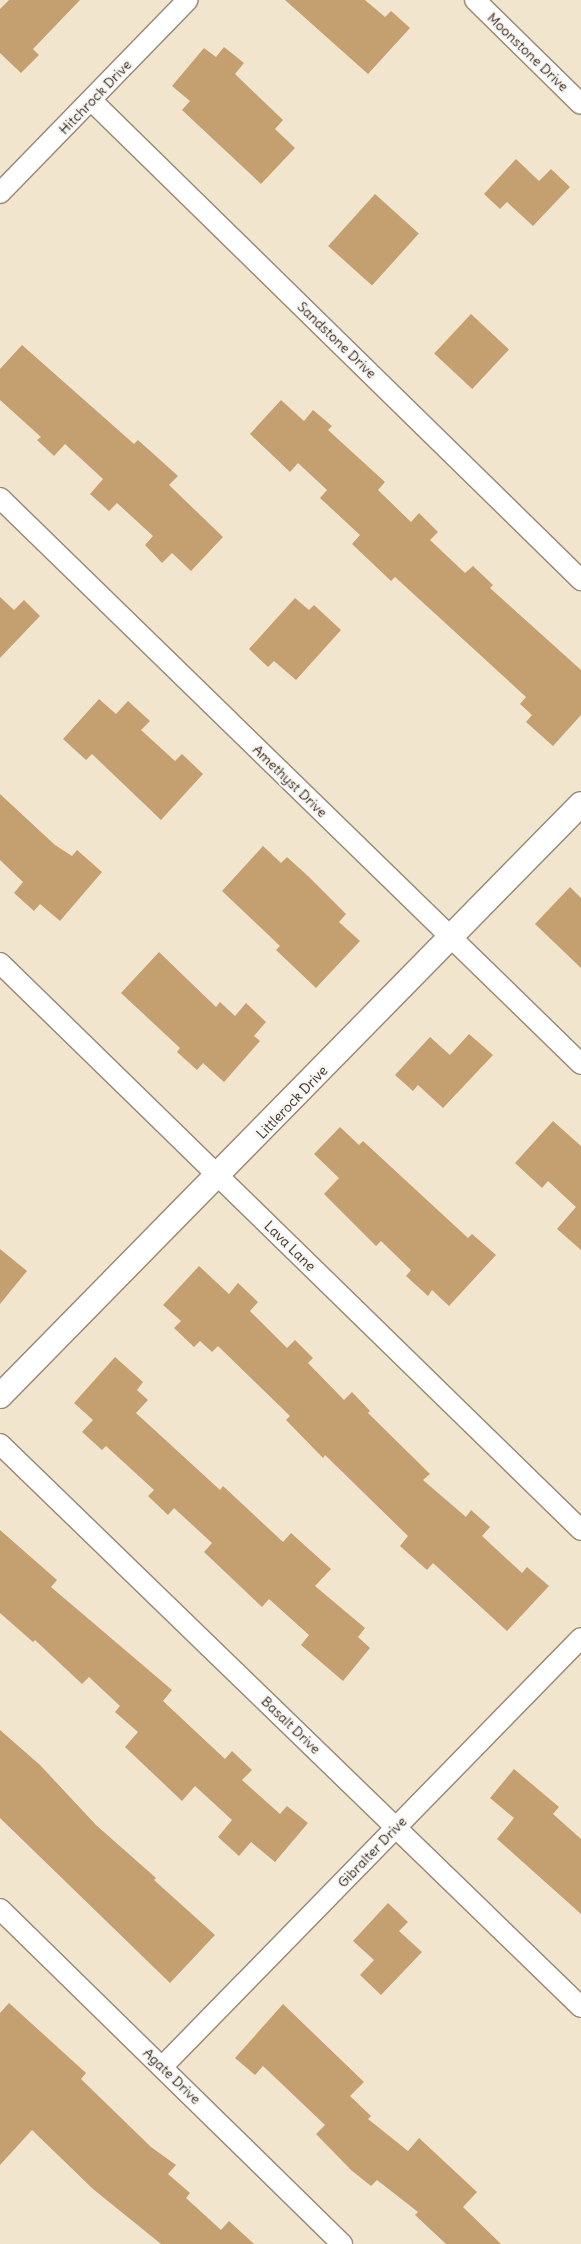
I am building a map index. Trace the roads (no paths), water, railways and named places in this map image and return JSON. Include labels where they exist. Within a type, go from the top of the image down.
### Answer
[{"type":"street","name":"Hitchrock Drive","points":[[0,193],[92,101],[188,0]]},
{"type":"street","name":"Moonstone Drive","points":[[475,0],[581,104]]},
{"type":"street","name":"Sandstone Drive","points":[[92,101],[581,580]]},
{"type":"street","name":"Amethyst Drive","points":[[0,498],[581,1064]]},
{"type":"street","name":"Littlerock Drive","points":[[0,1396],[452,939],[581,804]]},
{"type":"street","name":"Lava Lane","points":[[0,963],[581,1530]]},
{"type":"street","name":"Basalt Drive","points":[[0,1444],[581,2007]]},
{"type":"street","name":"Gibralter Drive","points":[[163,2066],[581,1638]]},
{"type":"street","name":"Agate Drive","points":[[0,1909],[163,2066],[342,2244]]}]
